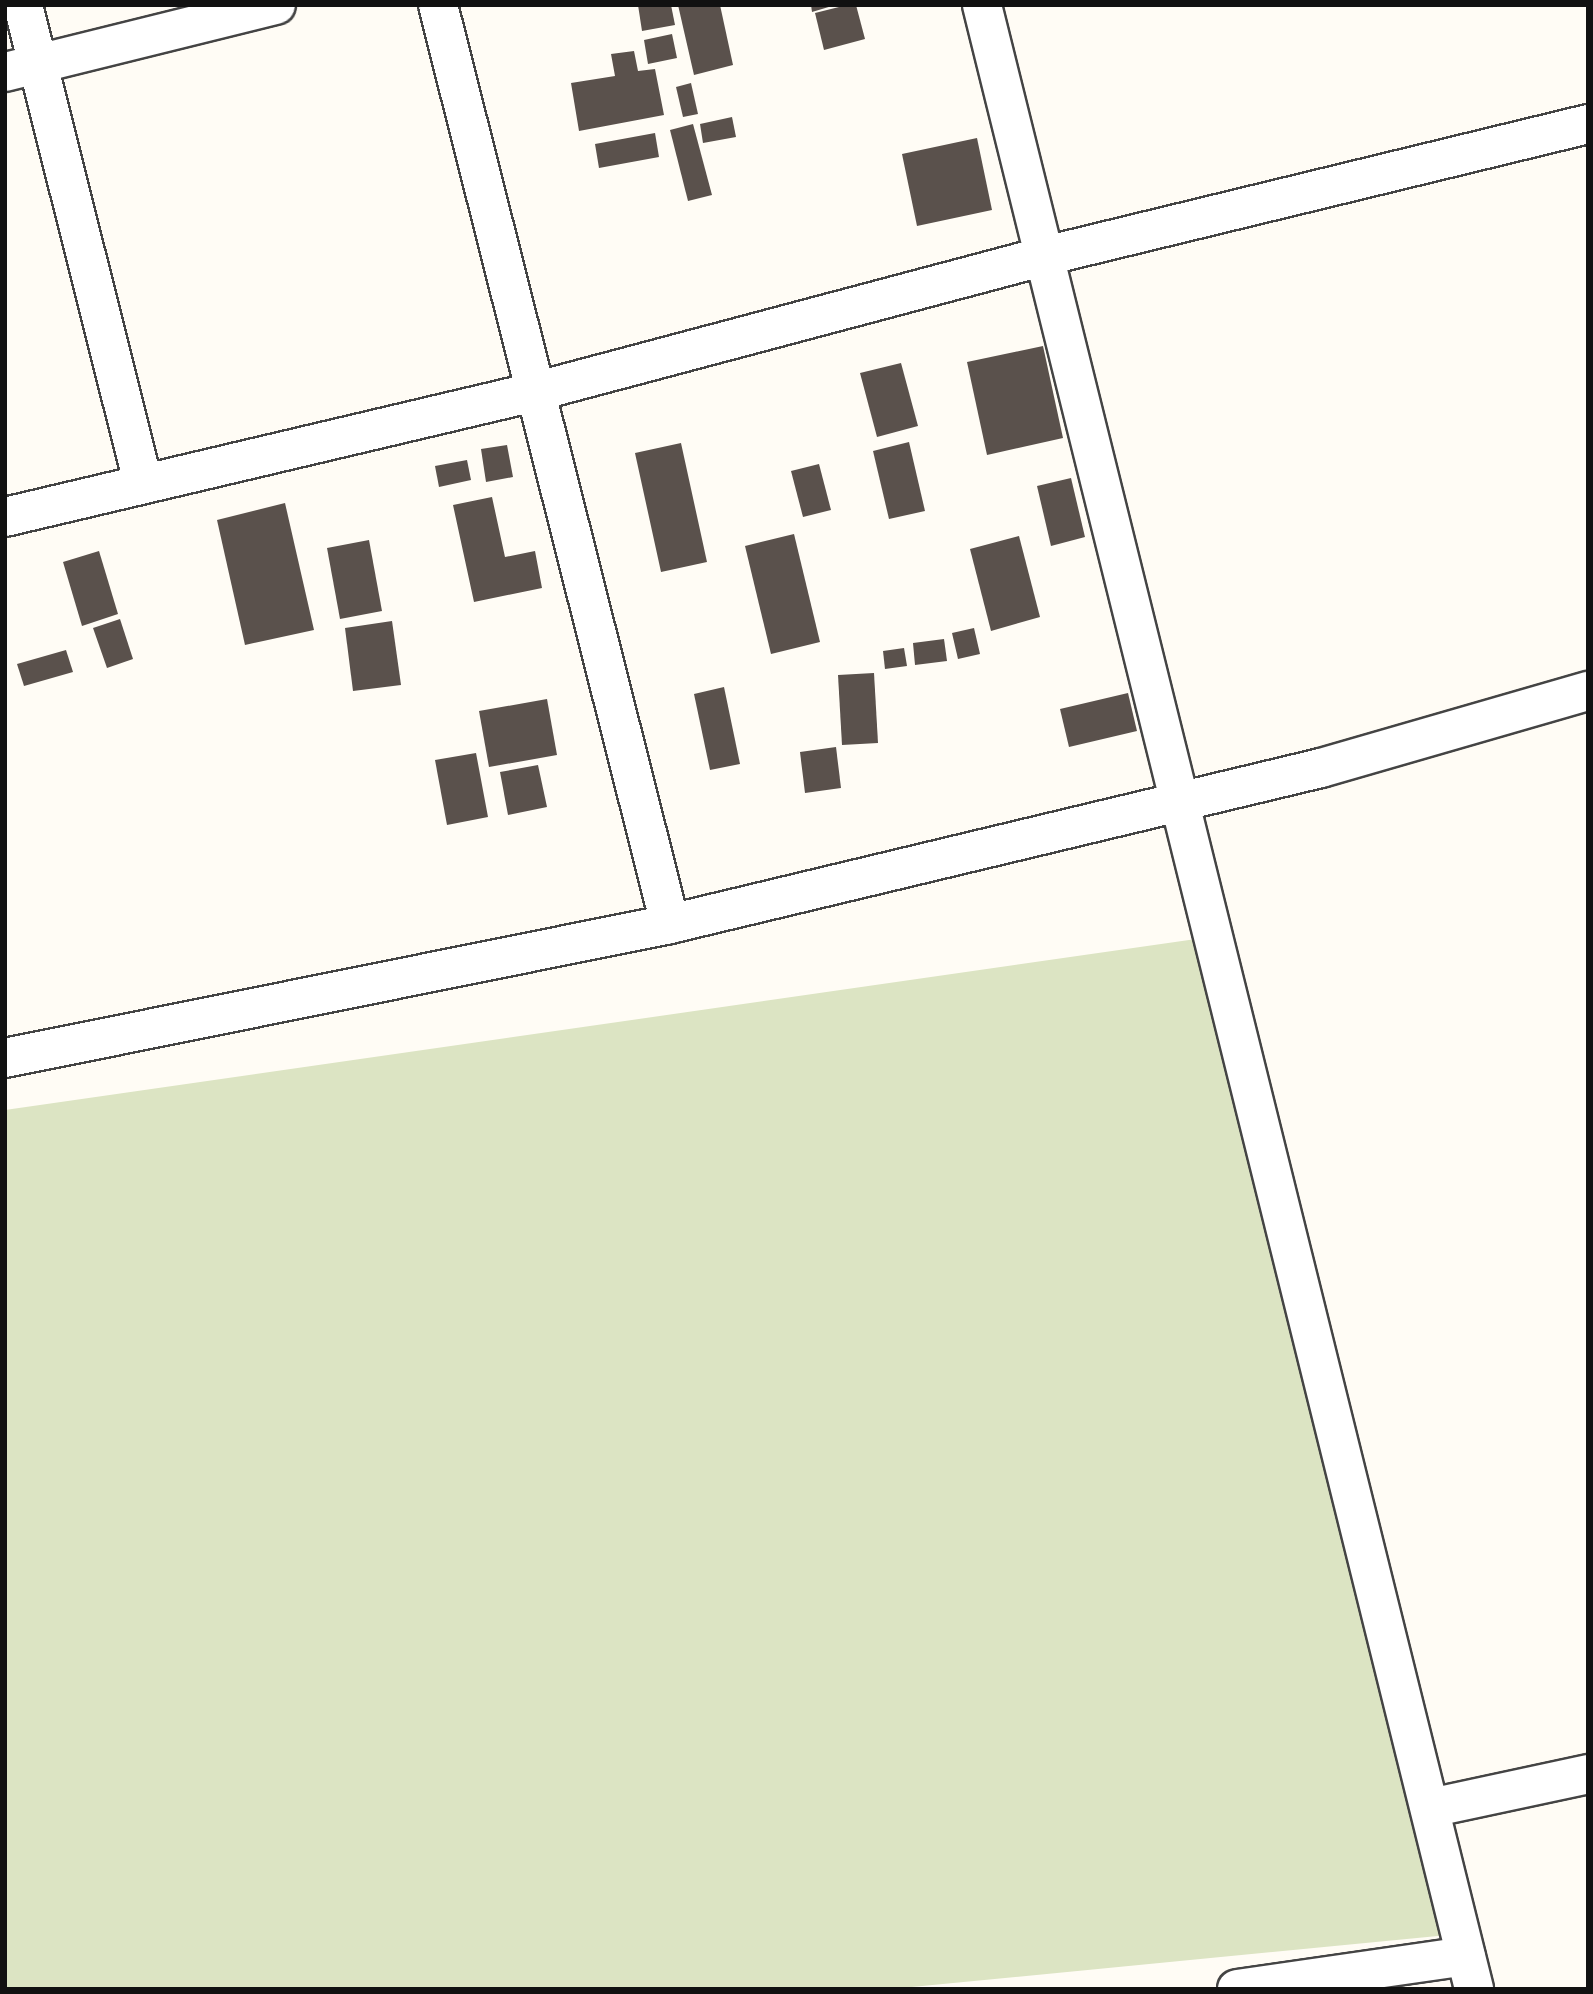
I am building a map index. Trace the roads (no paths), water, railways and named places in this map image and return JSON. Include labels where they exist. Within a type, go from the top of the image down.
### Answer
[{"type":"street","points":[[23,5],[22,68],[144,484]]},
{"type":"street","points":[[22,68],[276,5]]},
{"type":"street","points":[[438,5],[670,924]]},
{"type":"street","points":[[982,5],[1470,1973],[1237,1989]]},
{"type":"street","points":[[5,517],[534,392],[1045,256],[1588,124]]},
{"type":"street","points":[[5,1058],[670,924],[1321,768],[1588,691]]},
{"type":"street","points":[[1430,1808],[1588,1774]]}]
